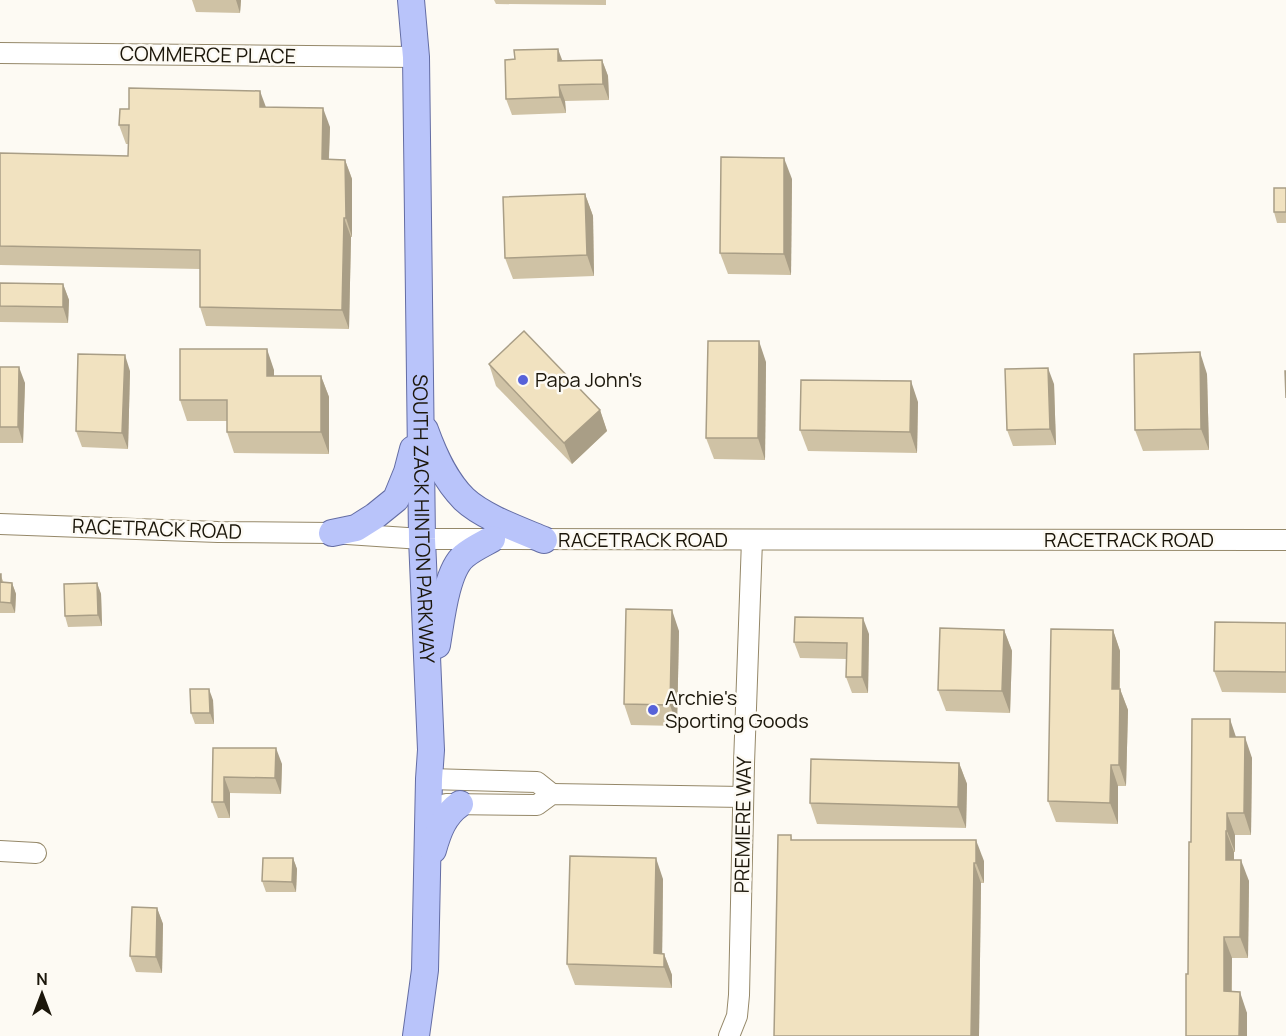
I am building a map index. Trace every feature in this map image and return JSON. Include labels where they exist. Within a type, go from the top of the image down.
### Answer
[{"type":"main road","name":"SOUTH ZACK HINTON PARKWAY","points":[[411,0],[416,57],[422,540],[431,750],[425,970],[416,1036]]},
{"type":"main road","points":[[332,533],[356,528],[396,499],[407,472],[420,417]]},
{"type":"main road","points":[[420,417],[434,454],[449,481],[465,500],[507,525],[544,540]]},
{"type":"main road","points":[[428,690],[451,577],[463,557],[492,539]]},
{"type":"main road","points":[[428,864],[438,832],[450,811],[460,804]]},
{"type":"street","name":"COMMERCE PLACE","points":[[0,53],[416,57]]},
{"type":"street","name":"RACETRACK ROAD","points":[[0,524],[218,532],[332,533],[422,540],[1286,540]]},
{"type":"street","name":"PREMIERE WAY","points":[[729,1036],[737,1016],[740,995],[743,797],[752,540]]},
{"type":"street","points":[[429,791],[537,782],[552,794]]},
{"type":"street","points":[[429,791],[460,804],[537,805],[552,794],[743,797]]},
{"type":"street","points":[[0,851],[36,853]]},
{"type":"building","points":[[558,49],[558,61],[602,60],[603,84],[559,85],[560,97],[506,99],[505,60],[515,59],[514,50]]},
{"type":"building","points":[[129,88],[260,91],[260,107],[323,108],[322,159],[345,160],[346,218],[344,218],[342,310],[200,307],[200,250],[0,246],[0,153],[128,156],[129,125],[119,125],[120,109],[129,109]]},
{"type":"building","points":[[721,157],[784,158],[784,254],[720,253]]},
{"type":"building","points":[[1274,188],[1286,188],[1286,212],[1274,212]]},
{"type":"building","points":[[585,194],[587,255],[505,258],[503,197]]},
{"type":"building","points":[[0,283],[63,284],[63,307],[0,306]]},
{"type":"building","points":[[524,331],[600,410],[564,443],[489,364]]},
{"type":"building","points":[[708,341],[759,341],[758,438],[706,438]]},
{"type":"building","points":[[180,349],[267,349],[267,376],[321,376],[321,432],[227,432],[227,400],[180,400]]},
{"type":"building","points":[[1200,352],[1201,429],[1135,430],[1134,354]]},
{"type":"building","points":[[78,354],[125,355],[122,433],[76,431]]},
{"type":"building","points":[[0,367],[19,367],[18,427],[0,427]]},
{"type":"building","points":[[1048,368],[1050,429],[1007,430],[1005,369]]},
{"type":"building","points":[[801,380],[911,381],[910,432],[800,430]]},
{"type":"building","points":[[0,574],[1,582],[12,583],[11,603],[0,602]]},
{"type":"building","points":[[97,583],[98,615],[65,616],[64,584]]},
{"type":"building","points":[[626,609],[672,610],[670,705],[624,704]]},
{"type":"building","points":[[795,617],[863,618],[862,677],[846,677],[847,643],[794,642]]},
{"type":"building","points":[[1215,622],[1286,623],[1286,672],[1214,671]]},
{"type":"building","points":[[940,628],[1004,630],[1002,691],[938,690]]},
{"type":"building","points":[[1051,629],[1113,630],[1112,689],[1120,689],[1119,765],[1111,765],[1110,803],[1048,801]]},
{"type":"building","points":[[190,689],[209,689],[210,713],[191,713]]},
{"type":"building","points":[[1192,719],[1230,719],[1230,737],[1245,737],[1244,813],[1227,813],[1226,831],[1226,860],[1241,860],[1240,937],[1224,937],[1224,991],[1240,992],[1239,1036],[1186,1036]]},
{"type":"building","points":[[213,748],[276,748],[275,778],[224,777],[224,802],[212,802]]},
{"type":"building","points":[[811,759],[959,763],[958,807],[810,803]]},
{"type":"building","points":[[778,835],[791,835],[791,840],[976,840],[971,1036],[774,1036]]},
{"type":"building","points":[[570,856],[656,858],[654,953],[664,954],[664,967],[567,964]]},
{"type":"building","points":[[263,858],[293,858],[292,882],[262,881]]},
{"type":"building","points":[[132,907],[157,908],[156,957],[130,956]]},
{"type":"place","name":"Papa John's","points":[[523,380]]},
{"type":"place","name":"Archie's Sporting Goods","points":[[653,710]]}]
